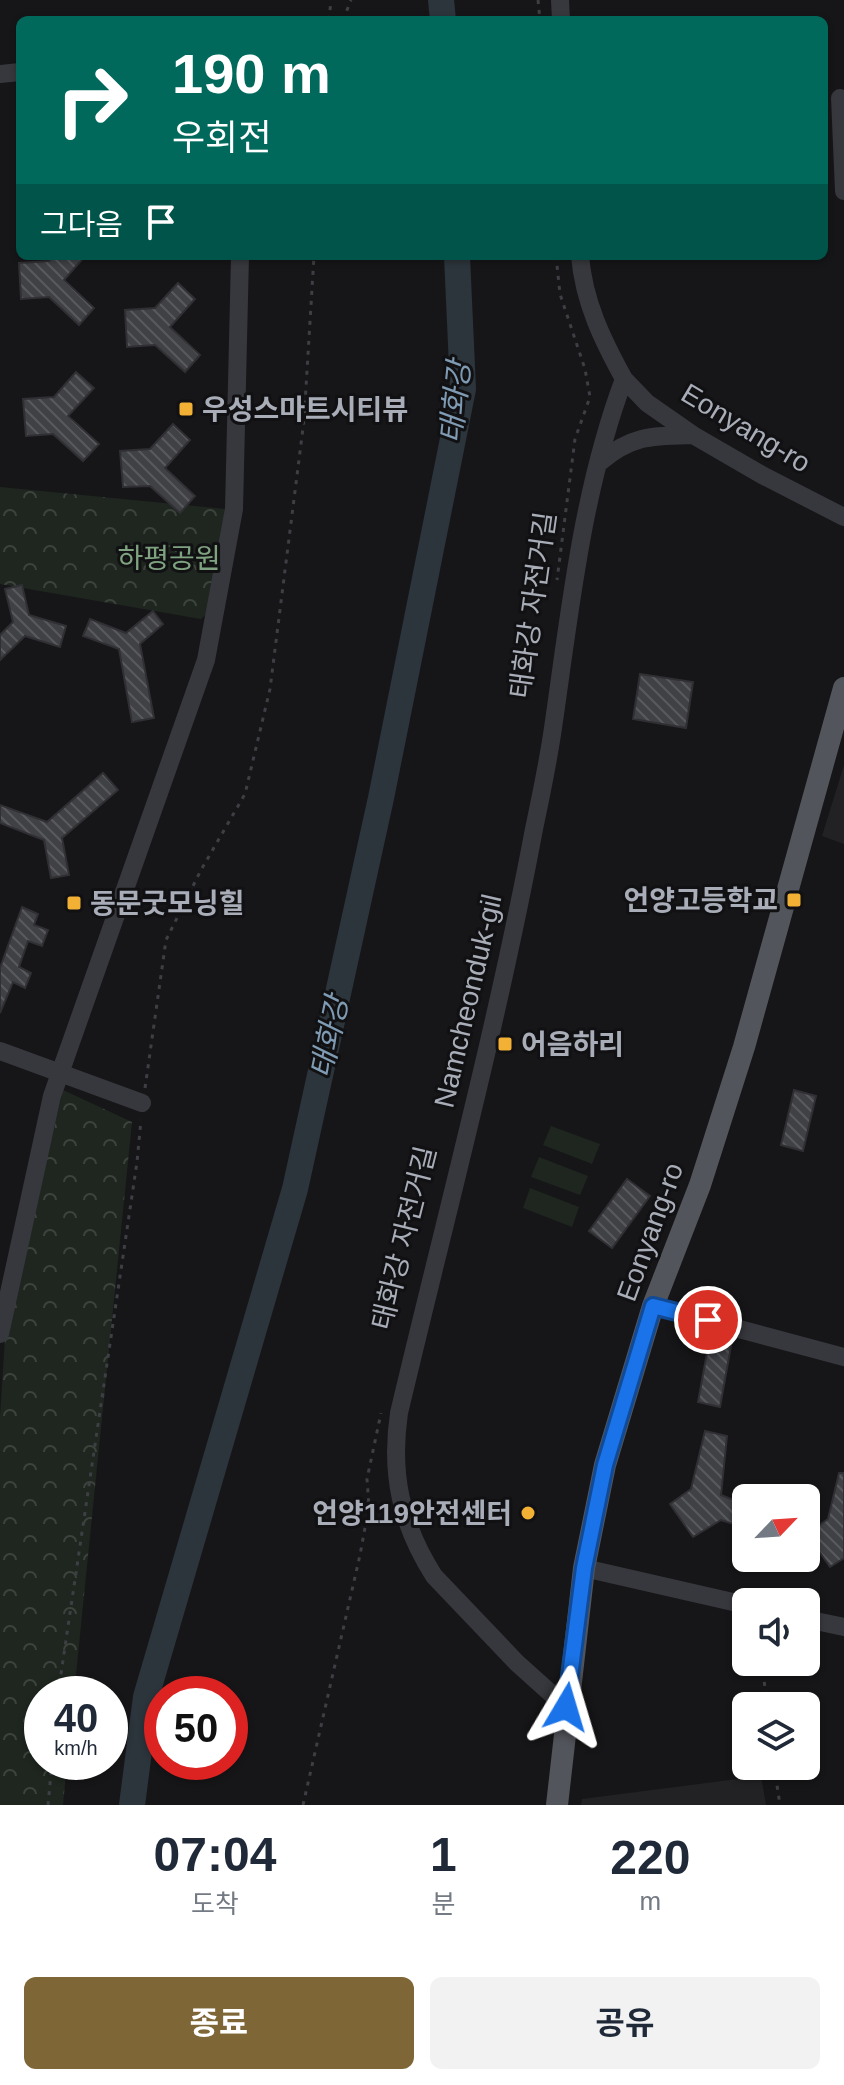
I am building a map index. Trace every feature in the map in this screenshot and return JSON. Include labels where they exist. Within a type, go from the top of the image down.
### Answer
[{"type":"main road","name":"Eonyang-ro","points":[[557,1805],[584,1568],[605,1465],[653,1306],[700,1185],[744,1047],[844,688]]},
{"type":"street","points":[[836,98],[844,191]]},
{"type":"street","points":[[0,1334],[52,1096],[206,660],[234,509],[240,260]]},
{"type":"street","points":[[580,260],[583,285],[600,336],[624,379]]},
{"type":"street","name":"Eonyang-ro","points":[[624,379],[647,403],[693,435],[844,517]]},
{"type":"street","name":"Namcheonduk-gil","points":[[566,1707],[508,1654],[434,1576],[404,1516],[396,1480],[394,1445],[399,1413],[510,951],[553,732],[586,511],[613,408],[624,379]]},
{"type":"street","points":[[600,462],[615,449],[644,436],[693,435]]},
{"type":"street","points":[[0,1051],[142,1103]]},
{"type":"street","points":[[653,1306],[844,1356],[844,1368]]},
{"type":"street","points":[[584,1568],[732,1602]]},
{"type":"street","points":[[820,1622],[844,1627]]},
{"type":"path","points":[[61,1676],[135,1178],[142,1103],[166,940],[201,870],[245,794],[270,689],[304,420],[314,260]]},
{"type":"path","name":"태화강 자전거길","points":[[556,260],[560,294],[585,369],[590,397],[575,439],[557,579]]},
{"type":"path","points":[[303,1805],[360,1555],[369,1506],[367,1479],[384,1400]]},
{"type":"path","points":[[48,1805],[50,1780]]},
{"type":"path","points":[[776,1780],[780,1805]]},
{"type":"shaded area","points":[[844,765],[844,844],[822,836]]},
{"type":"shaded area","points":[[732,1780],[762,1780],[766,1805],[581,1805],[582,1799]]},
{"type":"green space","name":"하평공원","points":[[0,487],[225,509],[216,605],[201,619],[0,584]]},
{"type":"green space","points":[[63,1090],[132,1122],[76,1676],[24,1676],[24,1780],[65,1780],[63,1805],[0,1805],[0,1417],[5,1339]]},
{"type":"green space","points":[[551,1126],[600,1144],[592,1164],[543,1145]]},
{"type":"green space","points":[[539,1157],[588,1176],[580,1195],[531,1177]]},
{"type":"green space","points":[[530,1188],[579,1207],[572,1227],[523,1208]]},
{"type":"building","points":[[82,260],[64,280],[94,308],[79,325],[49,297],[21,299],[19,263]]},
{"type":"building","points":[[178,283],[195,299],[170,327],[200,355],[185,372],[155,345],[127,347],[125,310],[155,308]]},
{"type":"building","points":[[76,372],[94,388],[68,416],[99,444],[83,461],[53,434],[26,436],[23,399],[54,397]]},
{"type":"building","points":[[173,424],[190,440],[165,468],[195,496],[180,513],[150,486],[123,487],[120,451],[150,449]]},
{"type":"building","points":[[22,585],[29,615],[66,626],[60,647],[25,636],[0,660],[0,635],[13,622],[5,589]]},
{"type":"building","points":[[153,611],[163,624],[140,644],[154,718],[132,722],[119,649],[83,636],[90,619],[126,633]]},
{"type":"building","points":[[640,674],[693,682],[686,728],[633,719]]},
{"type":"building","points":[[103,773],[118,790],[62,838],[69,875],[51,878],[44,840],[0,823],[0,805],[47,822]]},
{"type":"building","points":[[22,907],[38,914],[34,925],[48,930],[42,946],[28,941],[19,967],[31,973],[25,988],[13,982],[0,1013],[0,968]]},
{"type":"building","points":[[794,1090],[816,1096],[803,1151],[781,1145]]},
{"type":"building","points":[[627,1179],[650,1196],[612,1248],[589,1231]]},
{"type":"building","points":[[709,1342],[731,1346],[720,1407],[698,1402]]},
{"type":"building","points":[[705,1431],[727,1436],[721,1495],[732,1499],[732,1524],[721,1520],[693,1537],[670,1504],[691,1489]]},
{"type":"building","points":[[839,1473],[844,1473],[844,1558],[830,1567],[820,1553],[820,1525],[828,1519]]},
{"type":"waterway","name":"태화강","points":[[441,0],[443,16]]},
{"type":"waterway","name":"태화강","points":[[132,1805],[146,1697],[295,1189],[381,798],[463,389],[457,260]]},
{"type":"place","name":"우성스마트시티뷰","points":[[186,409]]},
{"type":"place","name":"언양고등학교","points":[[794,900]]},
{"type":"place","name":"동문굿모닝힐","points":[[74,903]]},
{"type":"place","name":"어음하리","points":[[505,1044]]},
{"type":"place","name":"언양119안전센터","points":[[528,1513]]},
{"type":"route","points":[[566,1707],[584,1568],[605,1465],[653,1306],[708,1320]]}]
